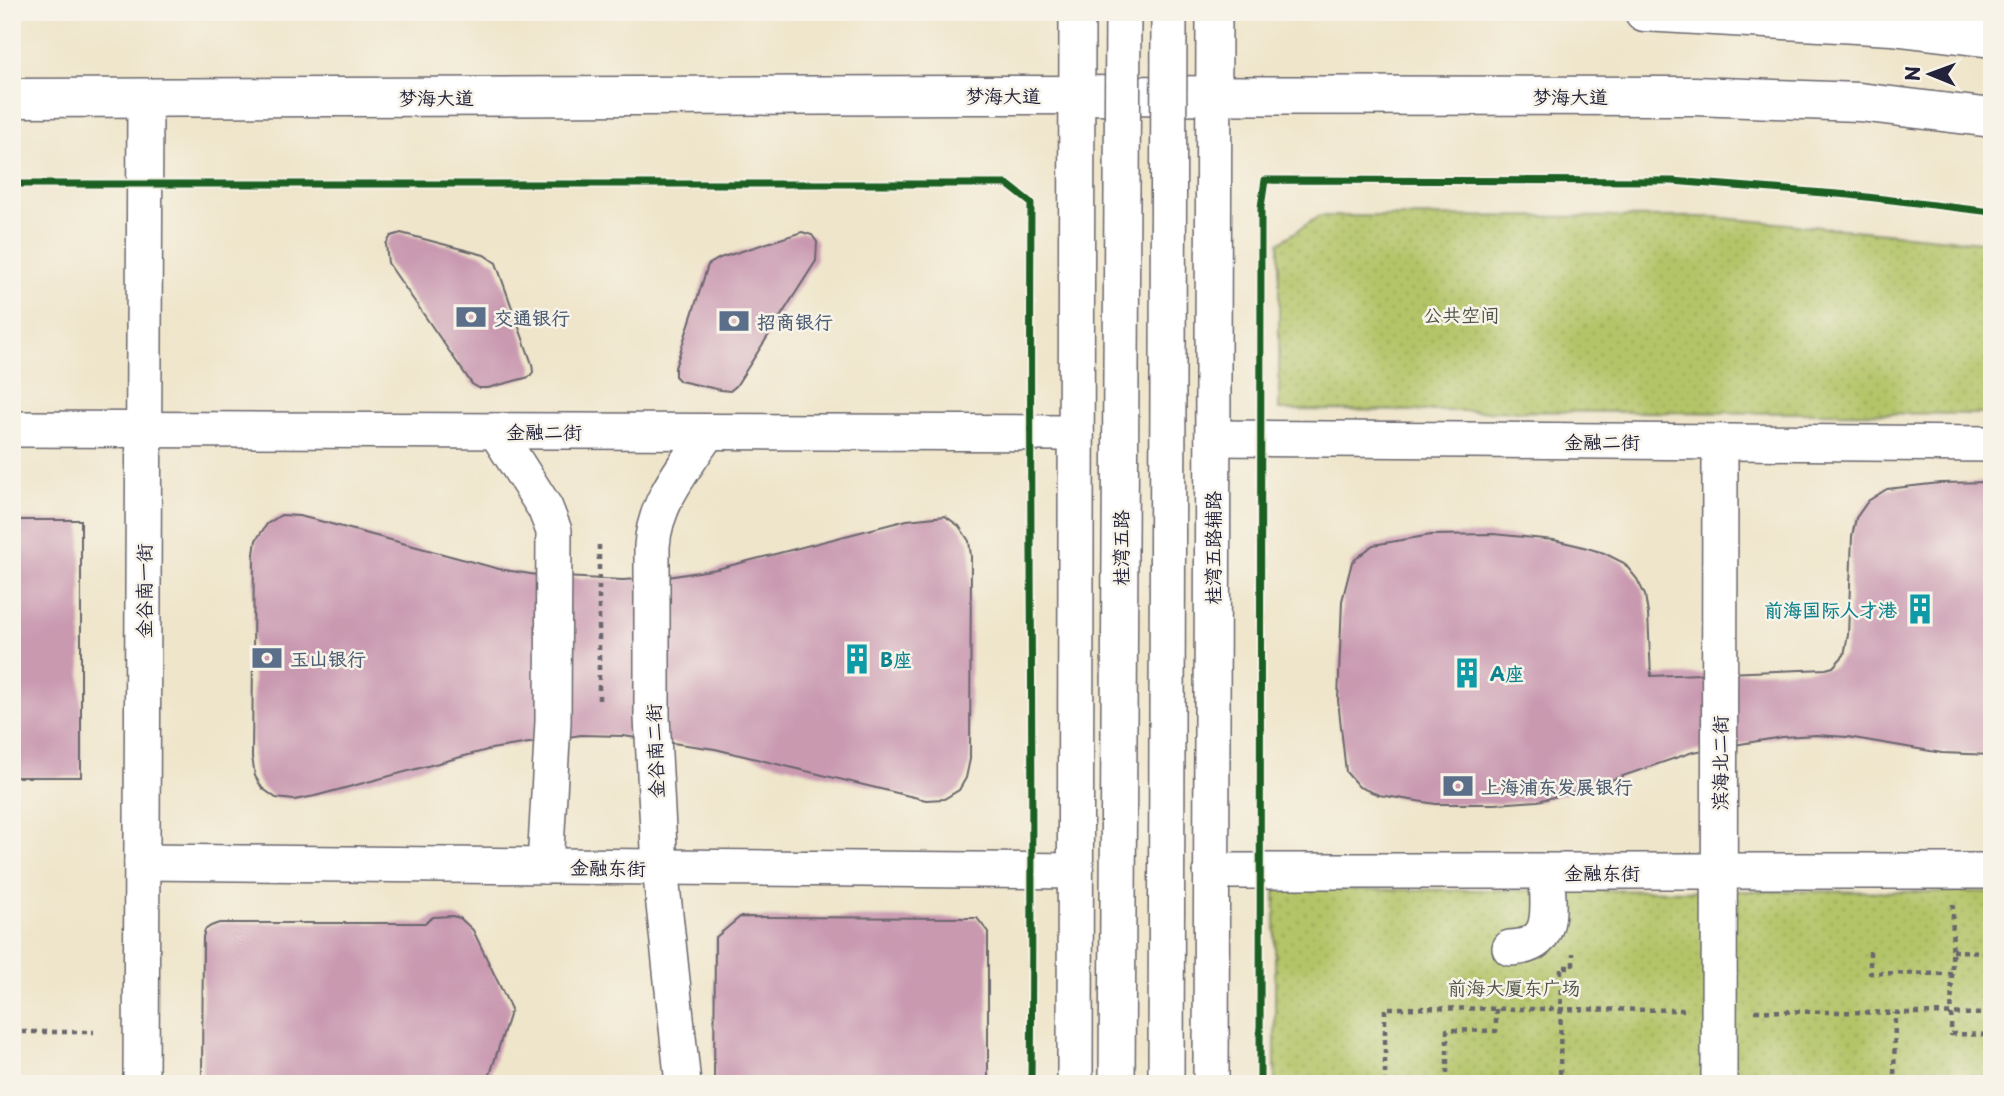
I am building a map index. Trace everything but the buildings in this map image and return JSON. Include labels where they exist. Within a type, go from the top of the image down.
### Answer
[{"type":"main road","points":[[1644,12],[1892,26],[1992,38]]},
{"type":"main road","name":"梦海大道","points":[[12,98],[1076,95],[1718,97],[1859,102],[1992,118]]},
{"type":"street","points":[[1075,1084],[1077,12]]},
{"type":"street","name":"桂湾五路","points":[[1117,1084],[1124,12]]},
{"type":"street","points":[[1166,1084],[1169,12]]},
{"type":"street","name":"桂湾五路辅路","points":[[1211,1084],[1214,12]]},
{"type":"street","name":"金谷南一街","points":[[141,1084],[145,98]]},
{"type":"street","name":"金融二街","points":[[12,429],[1076,433]]},
{"type":"street","points":[[496,431],[545,508],[554,531],[553,722],[545,866]]},
{"type":"street","name":"金谷南二街","points":[[683,1084],[660,867],[652,718],[653,531],[661,503],[708,432]]},
{"type":"street","name":"金融二街","points":[[1213,438],[1992,444]]},
{"type":"street","name":"滨海北二街","points":[[1719,1084],[1720,442]]},
{"type":"street","name":"金融东街","points":[[142,862],[1075,871]]},
{"type":"street","name":"金融东街","points":[[1211,871],[1992,871]]},
{"type":"street","points":[[1510,948],[1529,946],[1543,935],[1547,921],[1547,872]]},
{"type":"path","points":[[599,545],[599,705]]},
{"type":"path","points":[[1953,871],[1951,1034],[1992,1035]]},
{"type":"path","points":[[1560,1084],[1561,967],[1573,967],[1573,950]]},
{"type":"path","points":[[1870,951],[1870,973],[1952,974]]},
{"type":"path","points":[[1952,951],[1992,952]]},
{"type":"path","points":[[1385,1084],[1385,1009],[1992,1014]]},
{"type":"path","points":[[1447,1084],[1447,1030],[1496,1031],[1496,1009]]},
{"type":"path","points":[[1894,1084],[1895,1013]]},
{"type":"path","points":[[12,1032],[94,1032]]},
{"type":"green space","name":"公共空间","points":[[1319,216],[1713,217],[1992,243],[1992,414],[1279,410],[1279,243]]},
{"type":"green space","name":"前海大厦东广场","points":[[1275,889],[1992,892],[1992,1084],[1275,1084]]},
{"type":"cycle path","points":[[1260,1084],[1261,207],[1265,180],[1672,181],[1850,195],[1992,212]]},
{"type":"cycle path","points":[[12,184],[1007,184],[1031,203],[1031,1084]]},
{"type":"place","name":"交通银行","points":[[471,317]]},
{"type":"place","name":"招商银行","points":[[734,321]]},
{"type":"place","name":"前海国际人才港","points":[[1920,609]]},
{"type":"place","name":"玉山银行","points":[[267,658]]},
{"type":"place","name":"B座","points":[[857,659]]},
{"type":"place","name":"A座","points":[[1467,673]]},
{"type":"place","name":"上海浦东发展银行","points":[[1458,786]]}]
